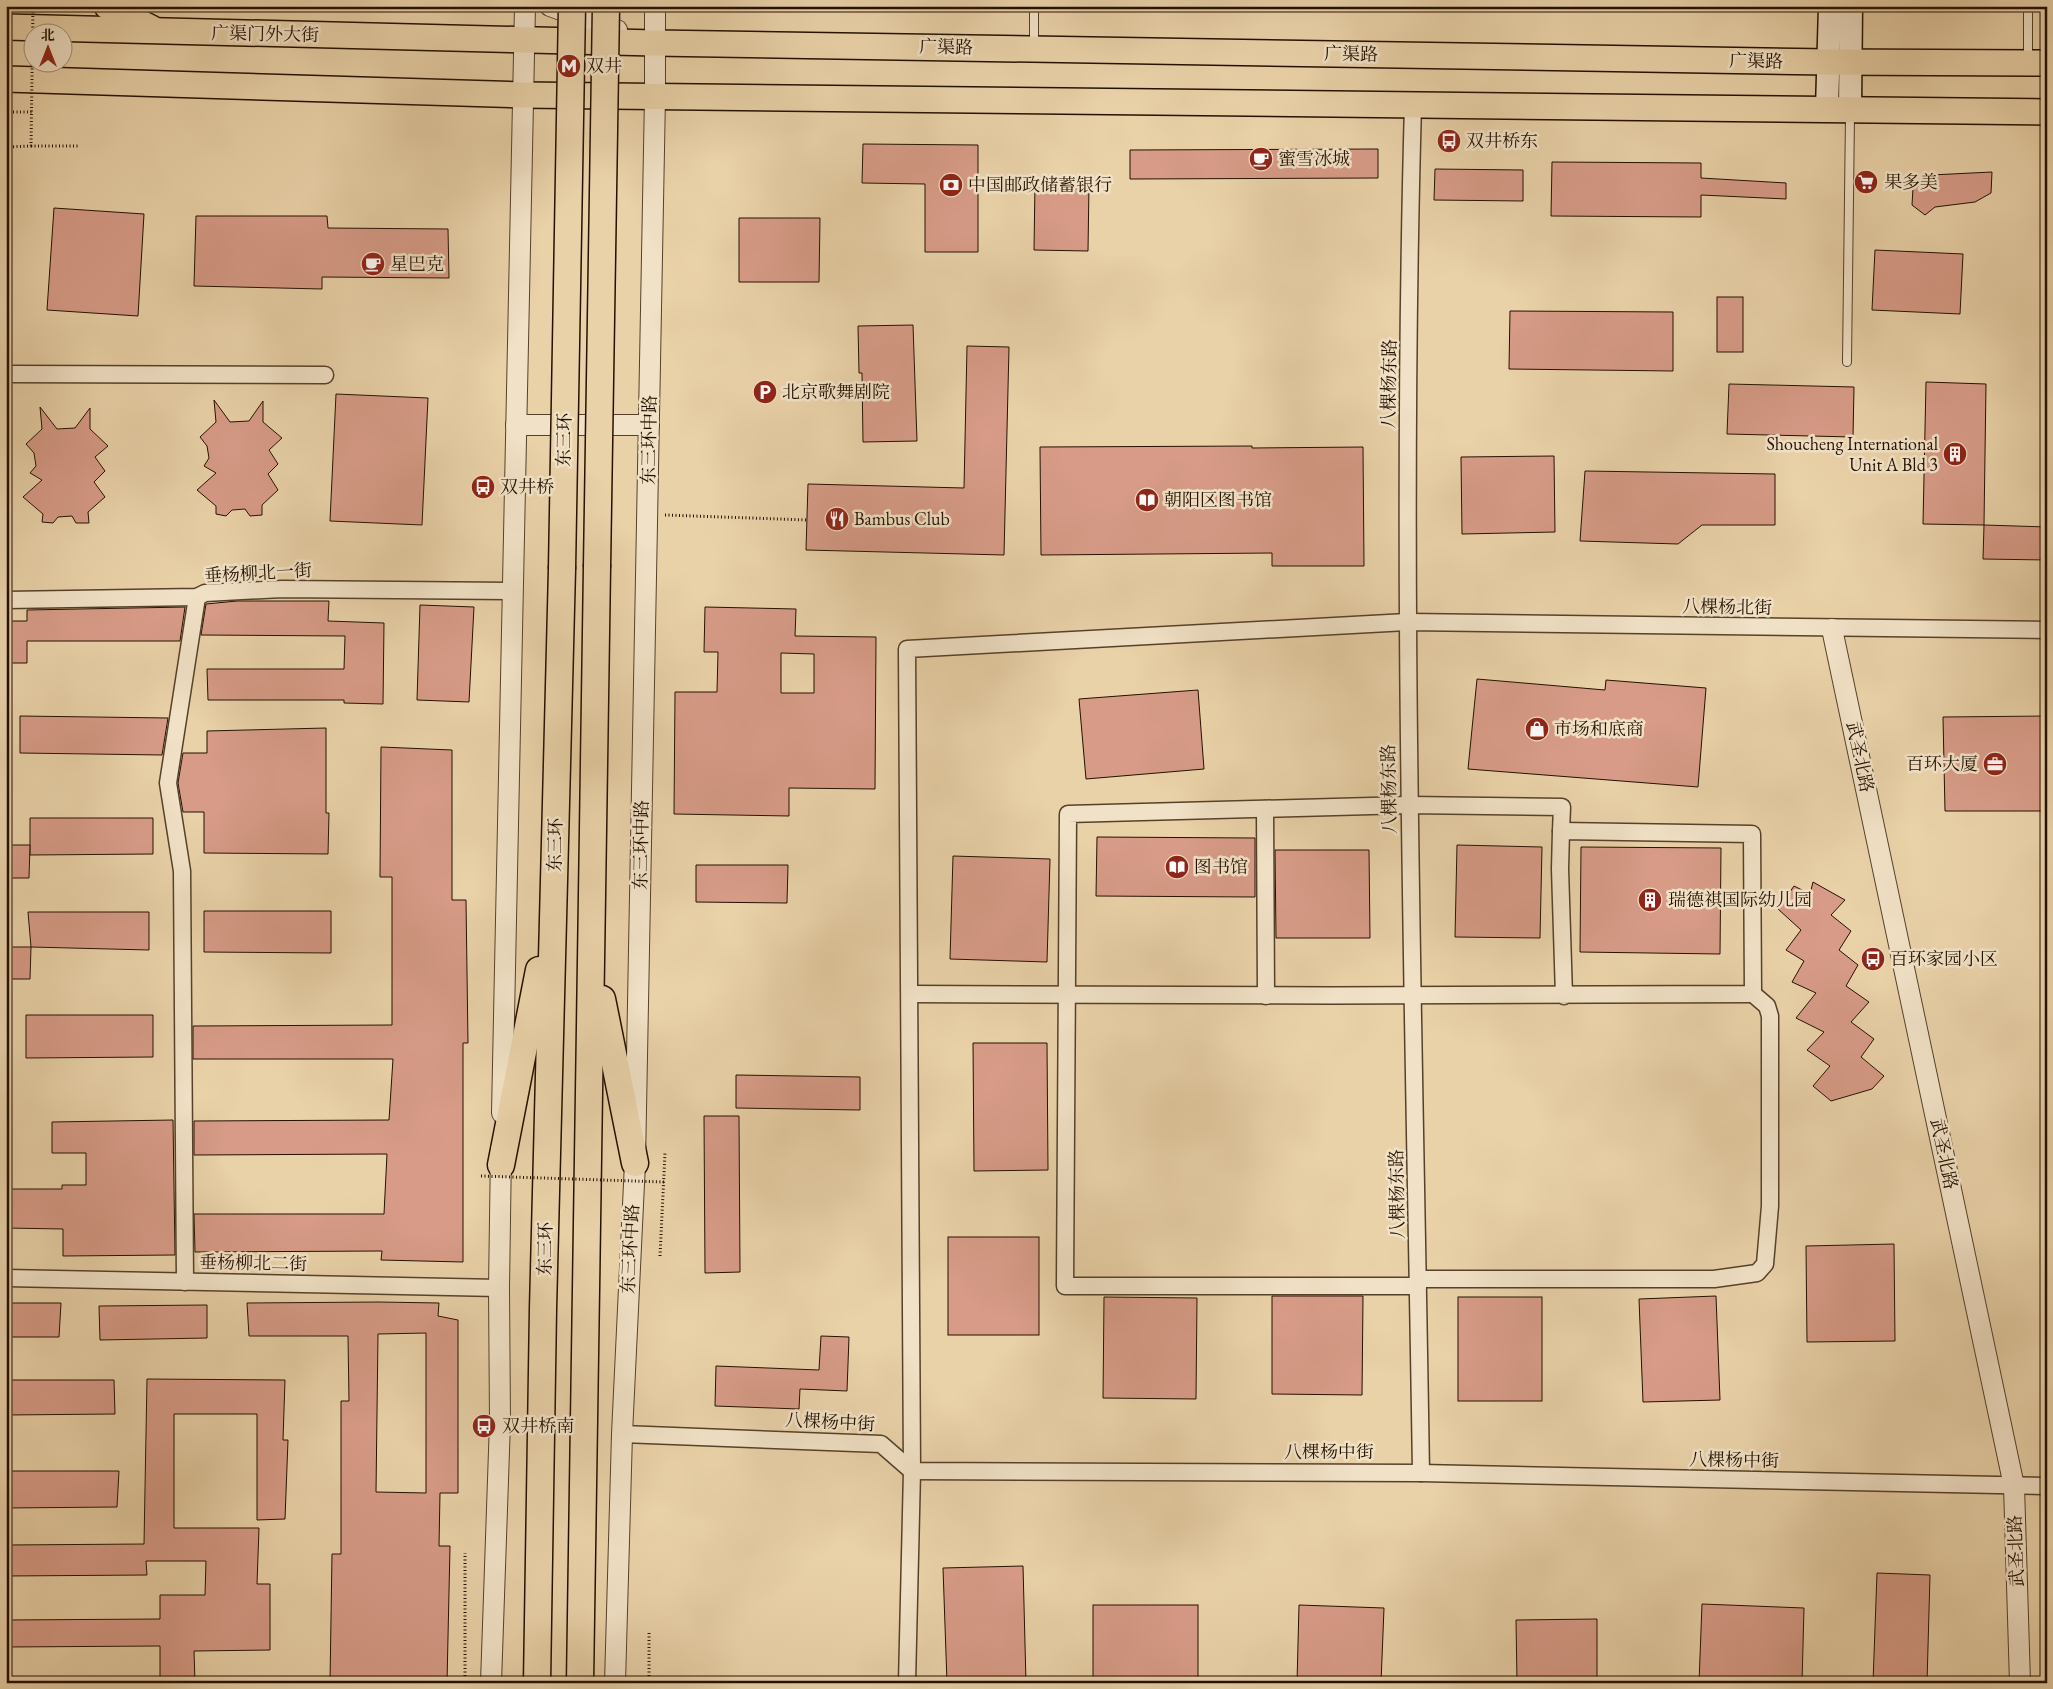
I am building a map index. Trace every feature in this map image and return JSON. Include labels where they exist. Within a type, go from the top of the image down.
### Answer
[{"type":"highway","name":"东三环","points":[[537,1683],[543,1309],[562,569],[572,6]]},
{"type":"highway","name":"东三环","points":[[580,1683],[606,6]]},
{"type":"highway","points":[[491,1171],[553,895]]},
{"type":"highway","points":[[592,949],[635,1163]]},
{"type":"main road","points":[[107,6],[157,31]]},
{"type":"main road","points":[[1830,6],[1840,62]]},
{"type":"main road","points":[[1839,109],[1840,62],[1851,6]]},
{"type":"main road","name":"广渠门外大街","points":[[6,27],[655,43]]},
{"type":"main road","name":"广渠路","points":[[655,43],[1840,62],[2037,63]]},
{"type":"main road","points":[[6,79],[523,95],[2047,112]]},
{"type":"street","points":[[491,1683],[500,1422],[499,1288],[491,1171],[513,590],[525,6]]},
{"type":"street","points":[[550,6],[655,43]]},
{"type":"street","name":"东三环中路","points":[[615,1683],[622,1434],[635,1163],[655,96],[655,6]]},
{"type":"street","name":"八棵杨东路","points":[[1413,105],[1407,622],[1408,805],[1414,996],[1421,1473]]},
{"type":"street","points":[[6,374],[325,375]]},
{"type":"street","points":[[516,424],[649,426]]},
{"type":"street","name":"垂杨柳北一街","points":[[6,600],[197,597],[205,593],[282,589],[513,590]]},
{"type":"street","points":[[185,1282],[182,871],[168,783],[197,597]]},
{"type":"street","name":"八棵杨北街","points":[[910,994],[908,649],[1407,622],[1832,629],[2047,630]]},
{"type":"street","name":"武圣北路","points":[[1832,629],[2014,1486],[2020,1683]]},
{"type":"street","points":[[907,1683],[912,1471],[910,994],[1067,995],[1266,996],[1564,996],[1753,994],[1767,1006],[1770,1016],[1770,1206],[1765,1264],[1757,1273],[1714,1279],[1066,1286],[1067,995],[1068,814],[1408,805],[1562,807],[1560,869],[1564,996]]},
{"type":"street","points":[[1265,810],[1266,996]]},
{"type":"street","points":[[1561,831],[1752,834],[1753,994]]},
{"type":"street","name":"垂杨柳北二街","points":[[6,1278],[499,1288]]},
{"type":"street","name":"八棵杨中街","points":[[622,1434],[881,1444],[912,1471],[1421,1473],[2047,1486]]},
{"type":"lane","points":[[1034,6],[1034,49]]},
{"type":"lane","points":[[2028,6],[2037,63]]},
{"type":"lane","points":[[1839,109],[1847,362]]},
{"type":"path","points":[[31,146],[32,6]]},
{"type":"path","points":[[6,112],[32,112]]},
{"type":"path","points":[[6,146],[78,146]]},
{"type":"path","points":[[647,515],[807,520]]},
{"type":"path","points":[[660,1256],[665,1153]]},
{"type":"path","points":[[491,1171],[664,1182]]},
{"type":"path","points":[[465,1553],[465,1683]]},
{"type":"path","points":[[648,1633],[649,1683]]},
{"type":"building","points":[[863,144],[978,145],[978,252],[925,252],[925,184],[862,183]]},
{"type":"building","points":[[1378,149],[1378,178],[1130,179],[1130,150]]},
{"type":"building","points":[[1552,162],[1701,163],[1701,178],[1786,183],[1786,199],[1701,195],[1701,217],[1551,216]]},
{"type":"building","points":[[1435,169],[1523,170],[1523,201],[1434,200]]},
{"type":"building","points":[[1992,172],[1991,193],[1975,202],[1935,207],[1925,215],[1912,205],[1913,188],[1931,175]]},
{"type":"building","points":[[1035,183],[1089,184],[1088,251],[1034,250]]},
{"type":"building","points":[[54,208],[144,214],[138,316],[47,310]]},
{"type":"building","points":[[196,216],[327,216],[328,228],[448,229],[449,278],[322,277],[322,289],[194,286]]},
{"type":"building","points":[[739,218],[820,218],[819,282],[739,282]]},
{"type":"building","points":[[1875,250],[1963,254],[1960,314],[1872,310]]},
{"type":"building","points":[[1717,297],[1743,297],[1743,352],[1717,352]]},
{"type":"building","points":[[1510,311],[1673,312],[1673,371],[1509,369]]},
{"type":"building","points":[[913,325],[917,441],[863,442],[862,373],[859,373],[858,326]]},
{"type":"building","points":[[967,346],[1009,347],[1004,555],[806,550],[808,484],[964,488]]},
{"type":"building","name":"Shoucheng International Unit A Bld 3","points":[[1926,382],[1986,384],[1984,525],[1923,524]]},
{"type":"building","points":[[1729,384],[1854,387],[1853,437],[1727,434]]},
{"type":"building","points":[[336,394],[428,398],[422,525],[330,521]]},
{"type":"building","points":[[214,400],[230,422],[249,421],[263,401],[263,422],[282,438],[269,450],[278,464],[268,474],[278,490],[262,505],[262,515],[250,516],[245,509],[232,510],[226,516],[216,514],[216,506],[197,490],[216,473],[204,466],[209,458],[207,446],[200,437],[216,422]]},
{"type":"building","points":[[40,407],[57,429],[75,428],[90,408],[90,429],[108,446],[95,457],[105,471],[94,482],[105,497],[88,512],[89,523],[76,523],[72,516],[58,517],[53,523],[42,522],[43,514],[23,497],[42,480],[30,473],[36,466],[34,453],[26,444],[42,429]]},
{"type":"building","name":"朝阳区图书馆","points":[[1252,446],[1252,448],[1363,447],[1364,566],[1272,566],[1272,553],[1041,555],[1040,447]]},
{"type":"building","points":[[1554,456],[1555,532],[1462,534],[1461,457]]},
{"type":"building","points":[[1585,471],[1775,474],[1775,525],[1702,525],[1678,544],[1580,541]]},
{"type":"building","points":[[1984,525],[2047,527],[2047,560],[1983,559]]},
{"type":"building","points":[[237,601],[329,601],[328,621],[384,623],[383,704],[344,703],[344,700],[208,700],[207,669],[344,669],[345,636],[201,635],[206,604]]},
{"type":"building","points":[[420,605],[474,607],[469,702],[417,700]]},
{"type":"building","points":[[185,607],[180,641],[27,641],[27,663],[6,663],[6,621],[27,621],[27,610]]},
{"type":"building","points":[[705,607],[796,609],[795,636],[876,637],[875,789],[789,788],[789,816],[674,814],[675,692],[717,692],[718,652],[704,652]],"holes":[[[781,653],[814,654],[814,693],[781,693]]]},
{"type":"building","points":[[1477,679],[1605,690],[1606,680],[1706,688],[1698,787],[1468,769]]},
{"type":"building","points":[[1198,690],[1204,769],[1086,779],[1079,699]]},
{"type":"building","points":[[20,716],[168,718],[162,755],[20,753]]},
{"type":"building","name":"百环大厦","points":[[2047,716],[2047,811],[1945,811],[1943,717]]},
{"type":"building","points":[[326,728],[326,813],[329,813],[328,854],[204,853],[204,812],[183,812],[178,783],[183,753],[207,753],[207,731]]},
{"type":"building","points":[[381,747],[452,750],[452,900],[466,900],[468,1043],[463,1043],[463,1262],[381,1260],[382,1251],[195,1252],[194,1214],[384,1214],[387,1154],[194,1155],[194,1121],[389,1120],[393,1059],[193,1059],[193,1026],[392,1025],[392,877],[380,877]]},
{"type":"building","points":[[30,818],[153,818],[153,854],[30,855]]},
{"type":"building","name":"图书馆","points":[[1097,837],[1255,838],[1255,897],[1096,896]]},
{"type":"building","points":[[6,845],[30,845],[29,878],[6,878]]},
{"type":"building","points":[[1457,845],[1542,847],[1540,938],[1455,937]]},
{"type":"building","name":"瑞德祺国际幼儿园","points":[[1581,847],[1721,848],[1720,954],[1580,952]]},
{"type":"building","points":[[1275,850],[1369,850],[1370,938],[1276,938]]},
{"type":"building","points":[[953,856],[1050,859],[1047,962],[950,959]]},
{"type":"building","points":[[696,865],[788,865],[787,903],[696,902]]},
{"type":"building","points":[[1813,882],[1845,900],[1831,915],[1851,931],[1839,950],[1858,965],[1846,986],[1869,1002],[1851,1022],[1874,1039],[1861,1057],[1884,1076],[1872,1089],[1831,1101],[1813,1086],[1830,1066],[1807,1050],[1824,1032],[1796,1018],[1816,993],[1792,982],[1804,961],[1786,950],[1801,930],[1778,909],[1794,886],[1810,894]]},
{"type":"building","points":[[204,911],[331,911],[331,953],[204,952]]},
{"type":"building","points":[[28,912],[149,912],[149,950],[31,947]]},
{"type":"building","points":[[6,947],[31,947],[30,979],[6,979]]},
{"type":"building","points":[[26,1015],[153,1015],[153,1057],[26,1058]]},
{"type":"building","points":[[973,1043],[1047,1043],[1048,1170],[974,1171]]},
{"type":"building","points":[[736,1075],[860,1077],[860,1110],[736,1108]]},
{"type":"building","points":[[704,1116],[739,1116],[740,1272],[705,1273]]},
{"type":"building","points":[[173,1120],[175,1255],[63,1256],[63,1229],[6,1228],[6,1189],[62,1189],[62,1185],[86,1185],[86,1153],[52,1153],[52,1122]]},
{"type":"building","points":[[948,1237],[1039,1237],[1039,1335],[948,1335]]},
{"type":"building","points":[[1894,1244],[1895,1341],[1807,1342],[1806,1246]]},
{"type":"building","points":[[1272,1296],[1363,1296],[1362,1395],[1272,1394]]},
{"type":"building","points":[[1716,1296],[1720,1400],[1643,1402],[1639,1299]]},
{"type":"building","points":[[1104,1297],[1197,1298],[1196,1399],[1103,1398]]},
{"type":"building","points":[[1458,1297],[1542,1297],[1542,1401],[1458,1401]]},
{"type":"building","points":[[6,1303],[61,1303],[59,1337],[6,1337]]},
{"type":"building","points":[[247,1303],[439,1303],[438,1316],[458,1320],[458,1493],[440,1493],[439,1546],[450,1546],[447,1683],[330,1683],[332,1554],[341,1554],[341,1401],[349,1401],[348,1336],[249,1336]],"holes":[[[426,1333],[426,1493],[376,1492],[378,1334]]]},
{"type":"building","points":[[207,1305],[207,1338],[100,1340],[99,1306]]},
{"type":"building","points":[[821,1336],[849,1337],[847,1391],[800,1389],[799,1409],[715,1406],[716,1366],[819,1370]]},
{"type":"building","points":[[147,1379],[285,1380],[283,1440],[288,1440],[285,1519],[257,1520],[257,1414],[174,1414],[174,1528],[259,1528],[257,1584],[270,1584],[270,1650],[194,1651],[195,1683],[160,1683],[160,1646],[6,1647],[6,1620],[160,1619],[160,1595],[205,1595],[206,1561],[146,1561],[147,1575],[6,1576],[6,1545],[144,1544]]},
{"type":"building","points":[[6,1380],[114,1380],[115,1414],[6,1415]]},
{"type":"building","points":[[6,1471],[119,1471],[117,1507],[6,1508]]},
{"type":"building","points":[[1023,1566],[1026,1683],[947,1683],[943,1568]]},
{"type":"building","points":[[1877,1573],[1930,1575],[1927,1683],[1873,1683]]},
{"type":"building","points":[[1702,1604],[1804,1608],[1802,1683],[1699,1683]]},
{"type":"building","points":[[1093,1605],[1198,1605],[1198,1683],[1093,1683]]},
{"type":"building","points":[[1299,1605],[1384,1608],[1381,1683],[1297,1683]]},
{"type":"building","points":[[1597,1619],[1597,1683],[1517,1683],[1516,1620]]},
{"type":"place","name":"双井","points":[[569,66]]},
{"type":"place","name":"双井桥东","points":[[1449,141]]},
{"type":"place","name":"蜜雪冰城","points":[[1261,159]]},
{"type":"place","name":"果多美","points":[[1866,182]]},
{"type":"place","name":"中国邮政储蓄银行","points":[[951,185]]},
{"type":"place","name":"星巴克","points":[[373,264]]},
{"type":"place","name":"北京歌舞剧院","points":[[765,392]]},
{"type":"place","name":"Shoucheng International Unit A Bld 3","points":[[1955,454]]},
{"type":"place","name":"双井桥","points":[[483,487]]},
{"type":"place","name":"朝阳区图书馆","points":[[1147,500]]},
{"type":"place","name":"Bambus Club","points":[[837,519]]},
{"type":"place","name":"市场和底商","points":[[1537,729]]},
{"type":"place","name":"百环大厦","points":[[1995,764]]},
{"type":"place","name":"图书馆","points":[[1177,867]]},
{"type":"place","name":"瑞德祺国际幼儿园","points":[[1650,900]]},
{"type":"place","name":"百环家园小区","points":[[1873,959]]},
{"type":"place","name":"双井桥南","points":[[484,1426]]}]
